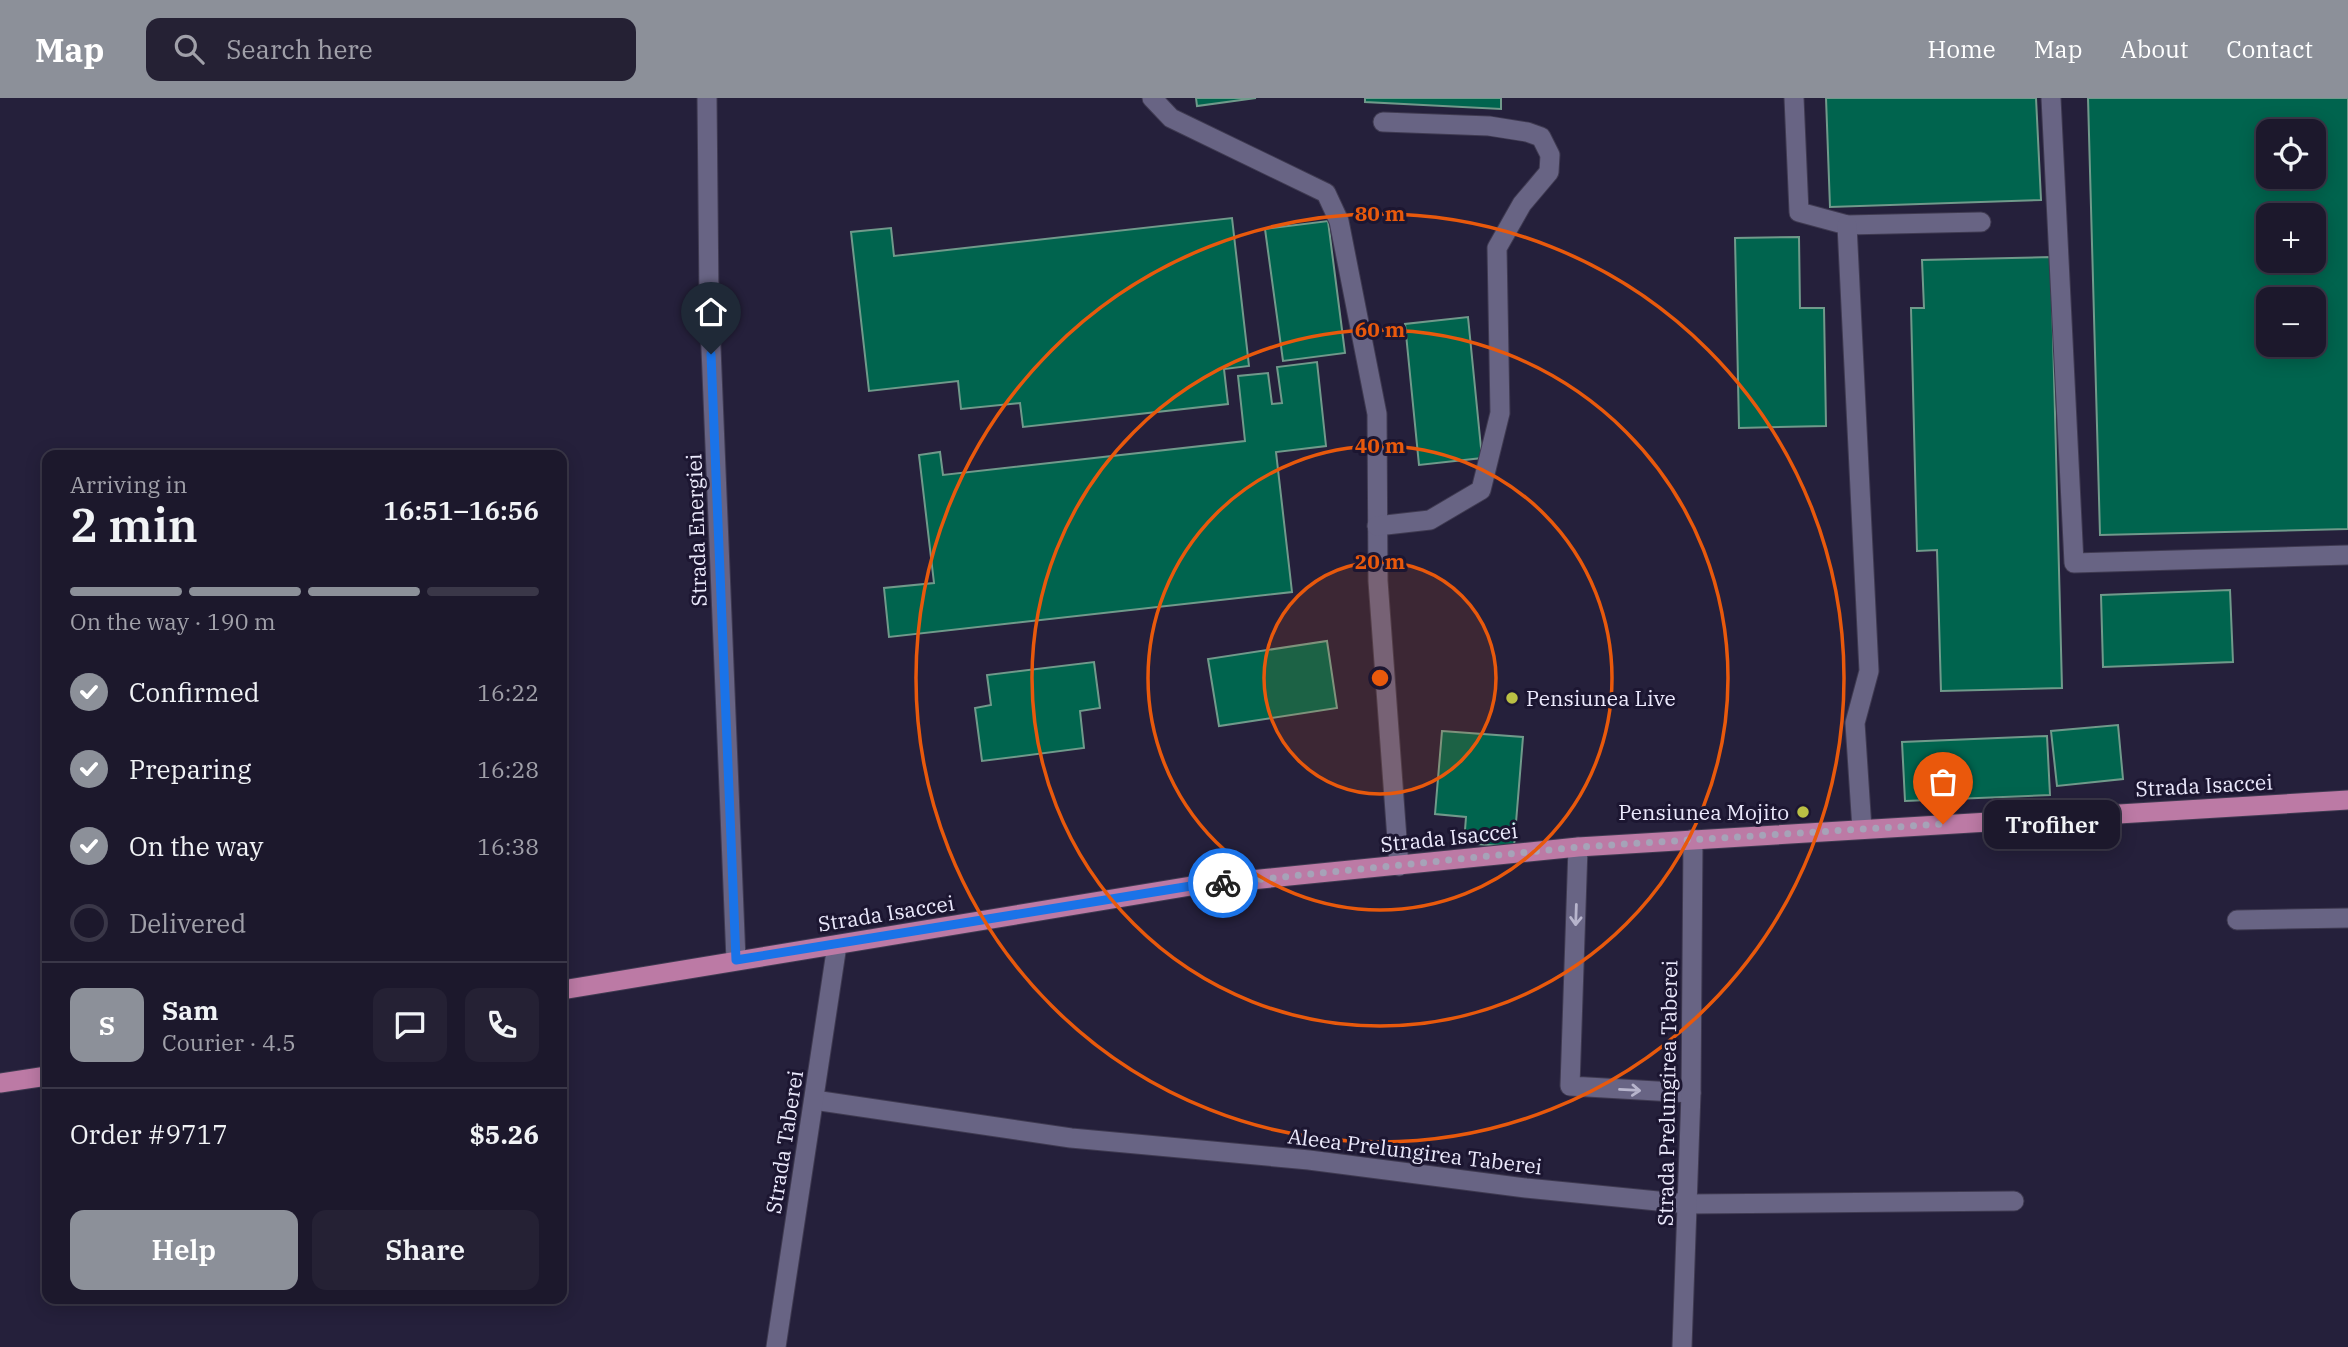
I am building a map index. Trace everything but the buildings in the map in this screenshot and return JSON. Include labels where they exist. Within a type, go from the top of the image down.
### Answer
[{"type":"main road","name":"Strada Isaccei","points":[[567,989],[1191,886],[1578,847],[2348,800]]},
{"type":"main road","points":[[0,1083],[42,1077]]},
{"type":"street","name":"Strada Energiei","points":[[707,98],[709,299],[736,960]]},
{"type":"street","points":[[1152,98],[1171,118],[1326,193],[1339,221],[1377,414],[1378,581],[1399,866]]},
{"type":"street","points":[[1794,98],[1798,212],[1847,225],[1981,222]]},
{"type":"street","points":[[2051,98],[2074,563],[2348,555]]},
{"type":"street","points":[[1377,526],[1430,520],[1481,490],[1500,413],[1497,248],[1522,204],[1549,172],[1550,155],[1541,137],[1509,128],[1383,122]]},
{"type":"street","points":[[1847,225],[1869,671],[1855,723],[1862,829]]},
{"type":"street","name":"Strada Prelungirea Taberei","points":[[1682,1347],[1691,1093],[1693,839]]},
{"type":"street","points":[[1578,847],[1570,1086],[1691,1093]]},
{"type":"street","points":[[2236,920],[2348,918]]},
{"type":"street","name":"Strada Taberei","points":[[776,1347],[837,944]]},
{"type":"street","name":"Aleea Prelungirea Taberei","points":[[814,1100],[1071,1138],[1309,1160],[1526,1188],[1688,1205],[2014,1201]]},
{"type":"way so far","points":[[1223,883],[1578,847],[1943,824]]},
{"type":"place","name":"Pensiunea Live","points":[[1512,698]]},
{"type":"place","name":"Pensiunea Mojito","points":[[1803,812]]},
{"type":"place","name":"Trofiher","points":[[1943,824]]},
{"type":"route","points":[[711,354],[736,960],[1223,883]]}]
